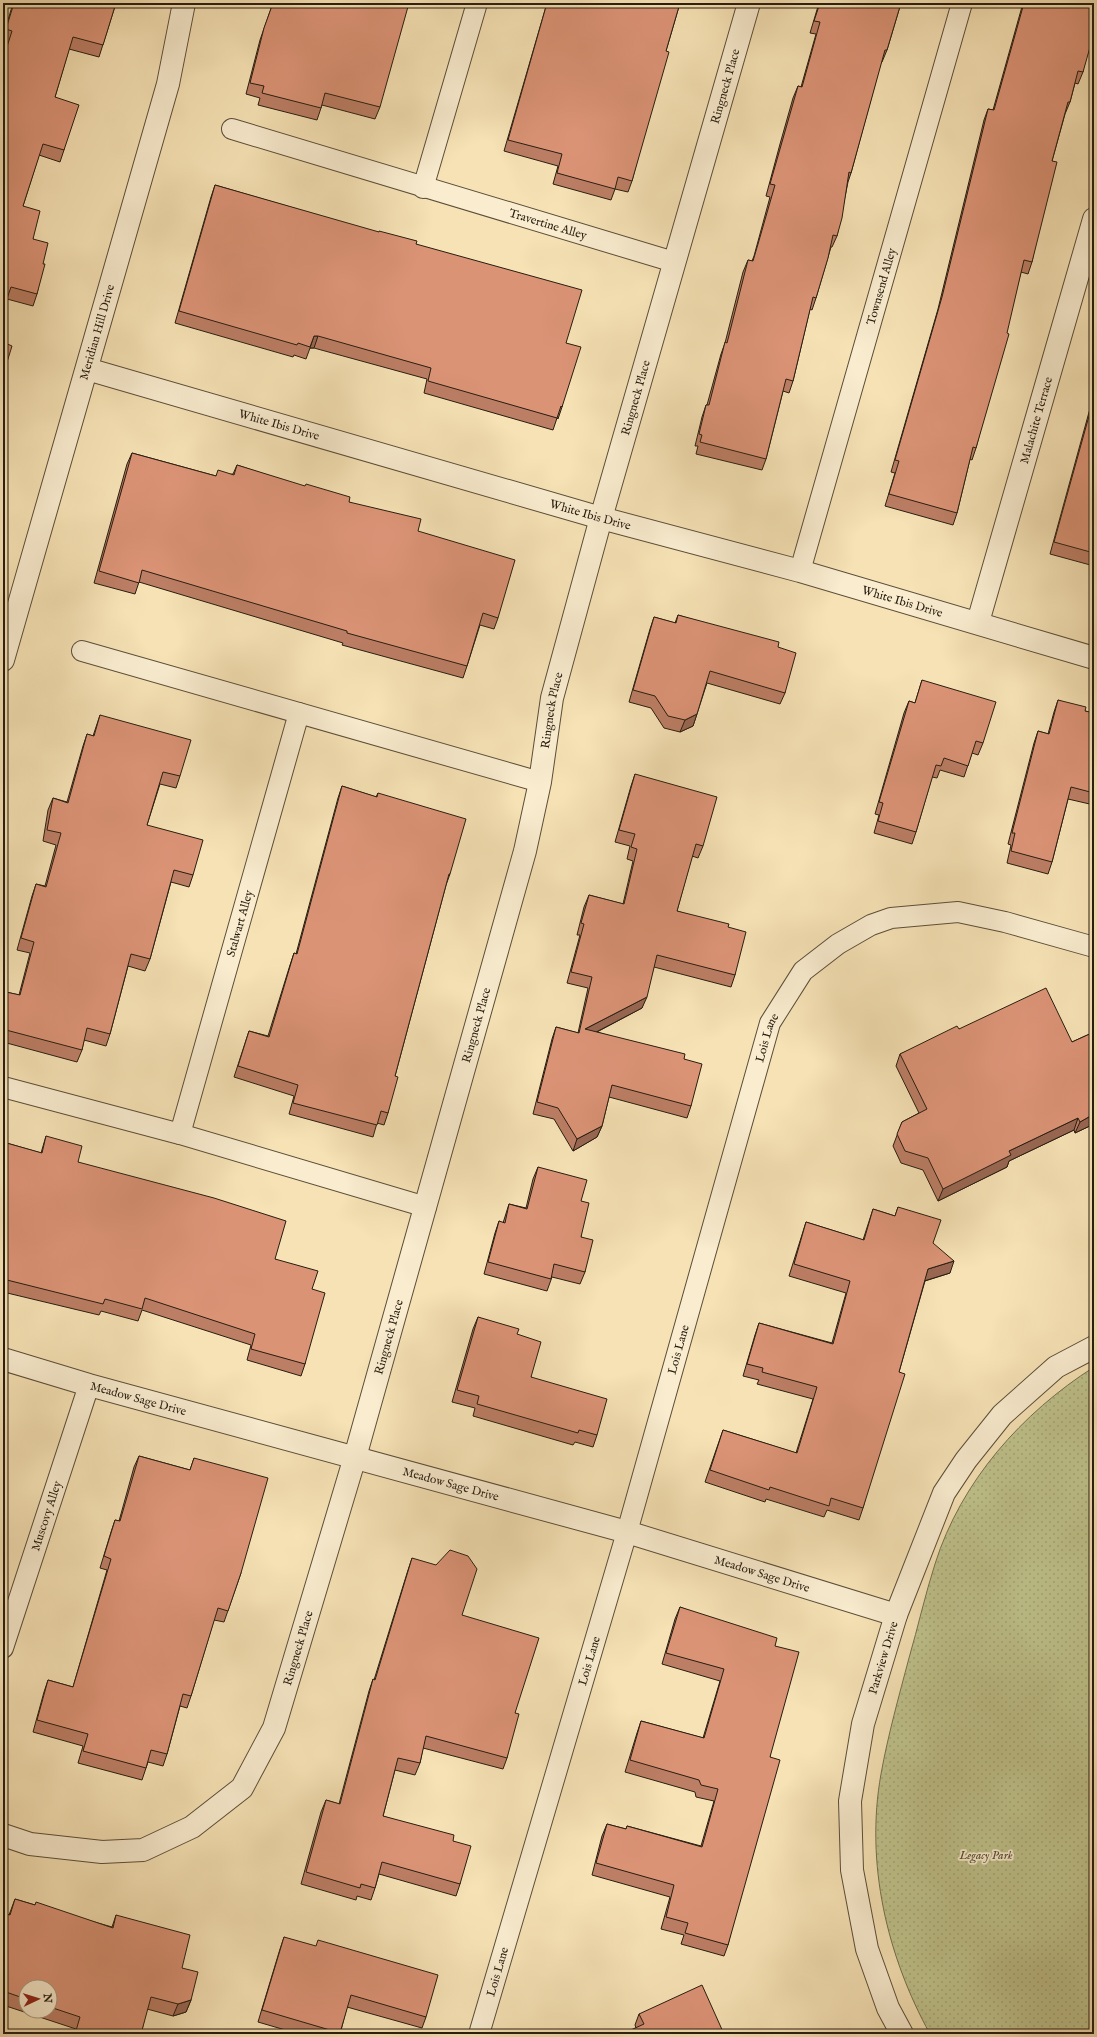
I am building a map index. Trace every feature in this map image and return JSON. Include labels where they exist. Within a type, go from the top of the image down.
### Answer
[{"type":"street","name":"Meridian Hill Drive","points":[[3,660],[168,84],[184,3]]},
{"type":"street","name":"Ringneck Place","points":[[3,1835],[30,1844],[102,1852],[143,1850],[192,1827],[242,1788],[274,1728],[355,1457],[525,851],[540,782],[552,698],[601,518],[749,3]]},
{"type":"street","name":"Malachite Terrace","points":[[978,622],[1094,218]]},
{"type":"street","name":"White Ibis Drive","points":[[87,369],[601,518],[800,571],[978,622],[1094,658]]},
{"type":"street","name":"Parkview Drive","points":[[902,2034],[888,2008],[867,1949],[852,1870],[850,1801],[863,1724],[896,1615],[944,1493],[966,1460],[1002,1415],[1056,1366],[1094,1347]]},
{"type":"street","name":"Meadow Sage Drive","points":[[3,1359],[88,1385],[627,1532],[896,1615]]},
{"type":"lane","points":[[423,188],[476,3]]},
{"type":"lane","name":"Townsend Alley","points":[[800,571],[962,3]]},
{"type":"lane","name":"Travertine Alley","points":[[232,130],[674,262]]},
{"type":"lane","points":[[82,651],[540,782]]},
{"type":"lane","name":"Stalwart Alley","points":[[180,1134],[298,713]]},
{"type":"lane","name":"Lois Lane","points":[[479,2034],[627,1532],[770,1023],[803,971],[838,944],[870,925],[891,918],[958,912],[1005,922],[1094,947]]},
{"type":"lane","points":[[3,1087],[180,1134],[426,1207]]},
{"type":"lane","name":"Muscovy Alley","points":[[3,1648],[88,1385]]},
{"type":"green space","name":"Legacy Park","points":[[1094,1367],[1094,2034],[930,2034],[902,1973],[891,1941],[883,1908],[878,1875],[876,1841],[877,1808],[881,1774],[894,1716],[935,1564],[946,1534],[961,1505],[978,1477],[997,1452],[1019,1428],[1042,1406],[1068,1385]]},
{"type":"building","points":[[14,3],[116,3],[103,45],[73,37],[55,97],[79,105],[64,150],[43,144],[23,206],[40,211],[33,239],[48,243],[43,264],[45,264],[37,294],[11,287],[3,310],[3,59],[12,31],[6,29]]},
{"type":"building","points":[[273,3],[409,3],[380,107],[325,93],[321,108],[262,93],[264,86],[250,83],[264,28]]},
{"type":"building","points":[[547,3],[680,3],[666,51],[669,52],[632,181],[618,177],[615,189],[557,173],[562,154],[508,140]]},
{"type":"building","points":[[820,3],[901,3],[887,50],[885,50],[851,173],[849,172],[842,218],[837,236],[833,235],[816,298],[813,297],[793,381],[786,379],[766,459],[700,442],[702,435],[699,434],[706,405],[709,405],[725,342],[727,343],[748,260],[753,261],[775,185],[770,184],[798,86],[802,87],[820,22],[814,21]]},
{"type":"building","points":[[1024,3],[1094,3],[1094,33],[1083,72],[1078,71],[1070,102],[1068,102],[1052,161],[1057,162],[1032,262],[1024,260],[1007,333],[1009,334],[976,448],[973,447],[957,513],[889,494],[899,461],[895,460],[942,297],[988,109],[994,110]]},
{"type":"building","points":[[215,185],[379,232],[417,241],[416,244],[582,290],[566,343],[581,347],[562,407],[561,406],[557,418],[428,381],[431,368],[318,336],[314,336],[310,347],[298,343],[297,345],[179,311]]},
{"type":"building","points":[[3,342],[12,346],[3,375]]},
{"type":"building","points":[[1094,398],[1094,553],[1054,542]]},
{"type":"building","points":[[132,453],[216,476],[218,470],[234,475],[237,465],[305,486],[306,484],[350,497],[349,502],[421,519],[418,531],[515,560],[498,618],[483,613],[467,666],[347,633],[347,631],[142,570],[139,583],[99,571]]},
{"type":"building","points":[[678,615],[779,642],[778,647],[796,653],[785,693],[710,671],[697,714],[685,720],[668,716],[655,696],[633,690],[654,617],[676,623]]},
{"type":"building","points":[[922,680],[996,702],[983,743],[976,741],[968,766],[944,758],[941,766],[936,765],[916,832],[878,821],[883,803],[879,802],[909,701],[915,703]]},
{"type":"building","points":[[1058,700],[1086,707],[1085,711],[1094,713],[1094,793],[1071,787],[1052,862],[1011,851],[1015,833],[1012,833],[1038,731],[1049,734]]},
{"type":"building","points":[[100,715],[191,740],[180,776],[163,772],[147,825],[203,840],[193,875],[174,870],[150,959],[131,954],[110,1034],[87,1028],[82,1050],[6,1030],[7,1025],[3,1024],[3,1003],[6,992],[20,995],[34,942],[21,938],[36,884],[46,887],[61,833],[47,830],[53,798],[68,803],[87,734],[94,736]]},
{"type":"building","points":[[635,774],[717,797],[703,846],[696,844],[677,911],[729,924],[728,927],[746,932],[735,975],[657,955],[647,997],[585,1029],[685,1054],[684,1059],[702,1064],[691,1106],[612,1085],[602,1126],[577,1139],[558,1108],[537,1102],[556,1027],[579,1033],[592,977],[571,972],[584,924],[581,923],[589,895],[624,904],[637,849],[631,847],[635,834],[619,830]]},
{"type":"building","points":[[342,786],[377,797],[378,793],[466,819],[449,874],[395,1076],[398,1077],[388,1113],[381,1111],[377,1125],[293,1103],[298,1085],[238,1066],[249,1031],[269,1037],[294,953],[297,954]]},
{"type":"building","points":[[1046,988],[1072,1042],[1094,1032],[1094,1114],[1080,1122],[1078,1118],[1009,1151],[1011,1155],[943,1189],[928,1158],[905,1151],[897,1134],[902,1122],[927,1109],[900,1054],[957,1026],[959,1029]]},
{"type":"building","points":[[46,1136],[82,1146],[78,1162],[214,1198],[286,1221],[275,1259],[318,1271],[312,1289],[325,1293],[305,1364],[251,1349],[255,1334],[145,1298],[142,1309],[105,1299],[103,1304],[3,1279],[3,1142],[42,1153]]},
{"type":"building","points":[[538,1167],[587,1180],[581,1201],[589,1203],[581,1237],[593,1240],[585,1272],[554,1264],[551,1279],[488,1262],[499,1221],[505,1223],[509,1204],[527,1209]]},
{"type":"building","points":[[898,1207],[941,1220],[933,1243],[954,1261],[928,1269],[899,1372],[905,1374],[863,1508],[831,1498],[829,1506],[770,1487],[769,1490],[710,1470],[723,1430],[797,1453],[817,1387],[762,1372],[763,1368],[747,1364],[759,1323],[833,1344],[850,1281],[794,1264],[806,1222],[864,1240],[873,1209],[895,1216]]},
{"type":"building","points":[[478,1317],[519,1329],[517,1334],[541,1342],[531,1377],[607,1399],[597,1435],[579,1430],[578,1433],[477,1404],[479,1396],[457,1390]]},
{"type":"building","points":[[139,1456],[190,1470],[194,1458],[268,1478],[241,1573],[228,1611],[218,1608],[191,1696],[183,1694],[167,1754],[151,1750],[146,1768],[83,1751],[88,1734],[37,1720],[48,1680],[73,1687],[111,1559],[104,1556],[115,1520],[120,1521]]},
{"type":"building","points":[[450,1550],[468,1556],[477,1569],[462,1615],[539,1638],[515,1713],[519,1714],[507,1758],[426,1736],[420,1763],[398,1758],[383,1816],[454,1835],[453,1841],[471,1846],[460,1884],[382,1862],[375,1888],[361,1884],[360,1888],[306,1872],[326,1800],[340,1804],[373,1679],[375,1680],[412,1558],[436,1565]]},
{"type":"building","points":[[680,1607],[777,1638],[775,1646],[799,1652],[770,1757],[780,1760],[728,1945],[685,1933],[688,1923],[666,1917],[674,1885],[596,1863],[607,1824],[626,1829],[627,1826],[702,1847],[718,1789],[701,1785],[699,1780],[630,1760],[641,1721],[704,1738],[724,1669],[666,1653]]},
{"type":"building","points":[[15,1899],[35,1905],[36,1902],[113,1928],[116,1915],[190,1935],[182,1968],[198,1972],[191,2000],[178,2004],[151,1997],[141,2034],[75,2034],[80,2017],[58,2010],[58,1979],[18,1979],[18,1996],[3,1991],[3,1985],[7,1975],[3,1974],[3,1913],[10,1915]]},
{"type":"building","points":[[284,1937],[316,1946],[318,1940],[438,1975],[426,2017],[351,1995],[340,2033],[262,2010]]},
{"type":"building","points":[[702,1985],[724,2034],[622,2034],[644,2024],[639,2014]]}]
